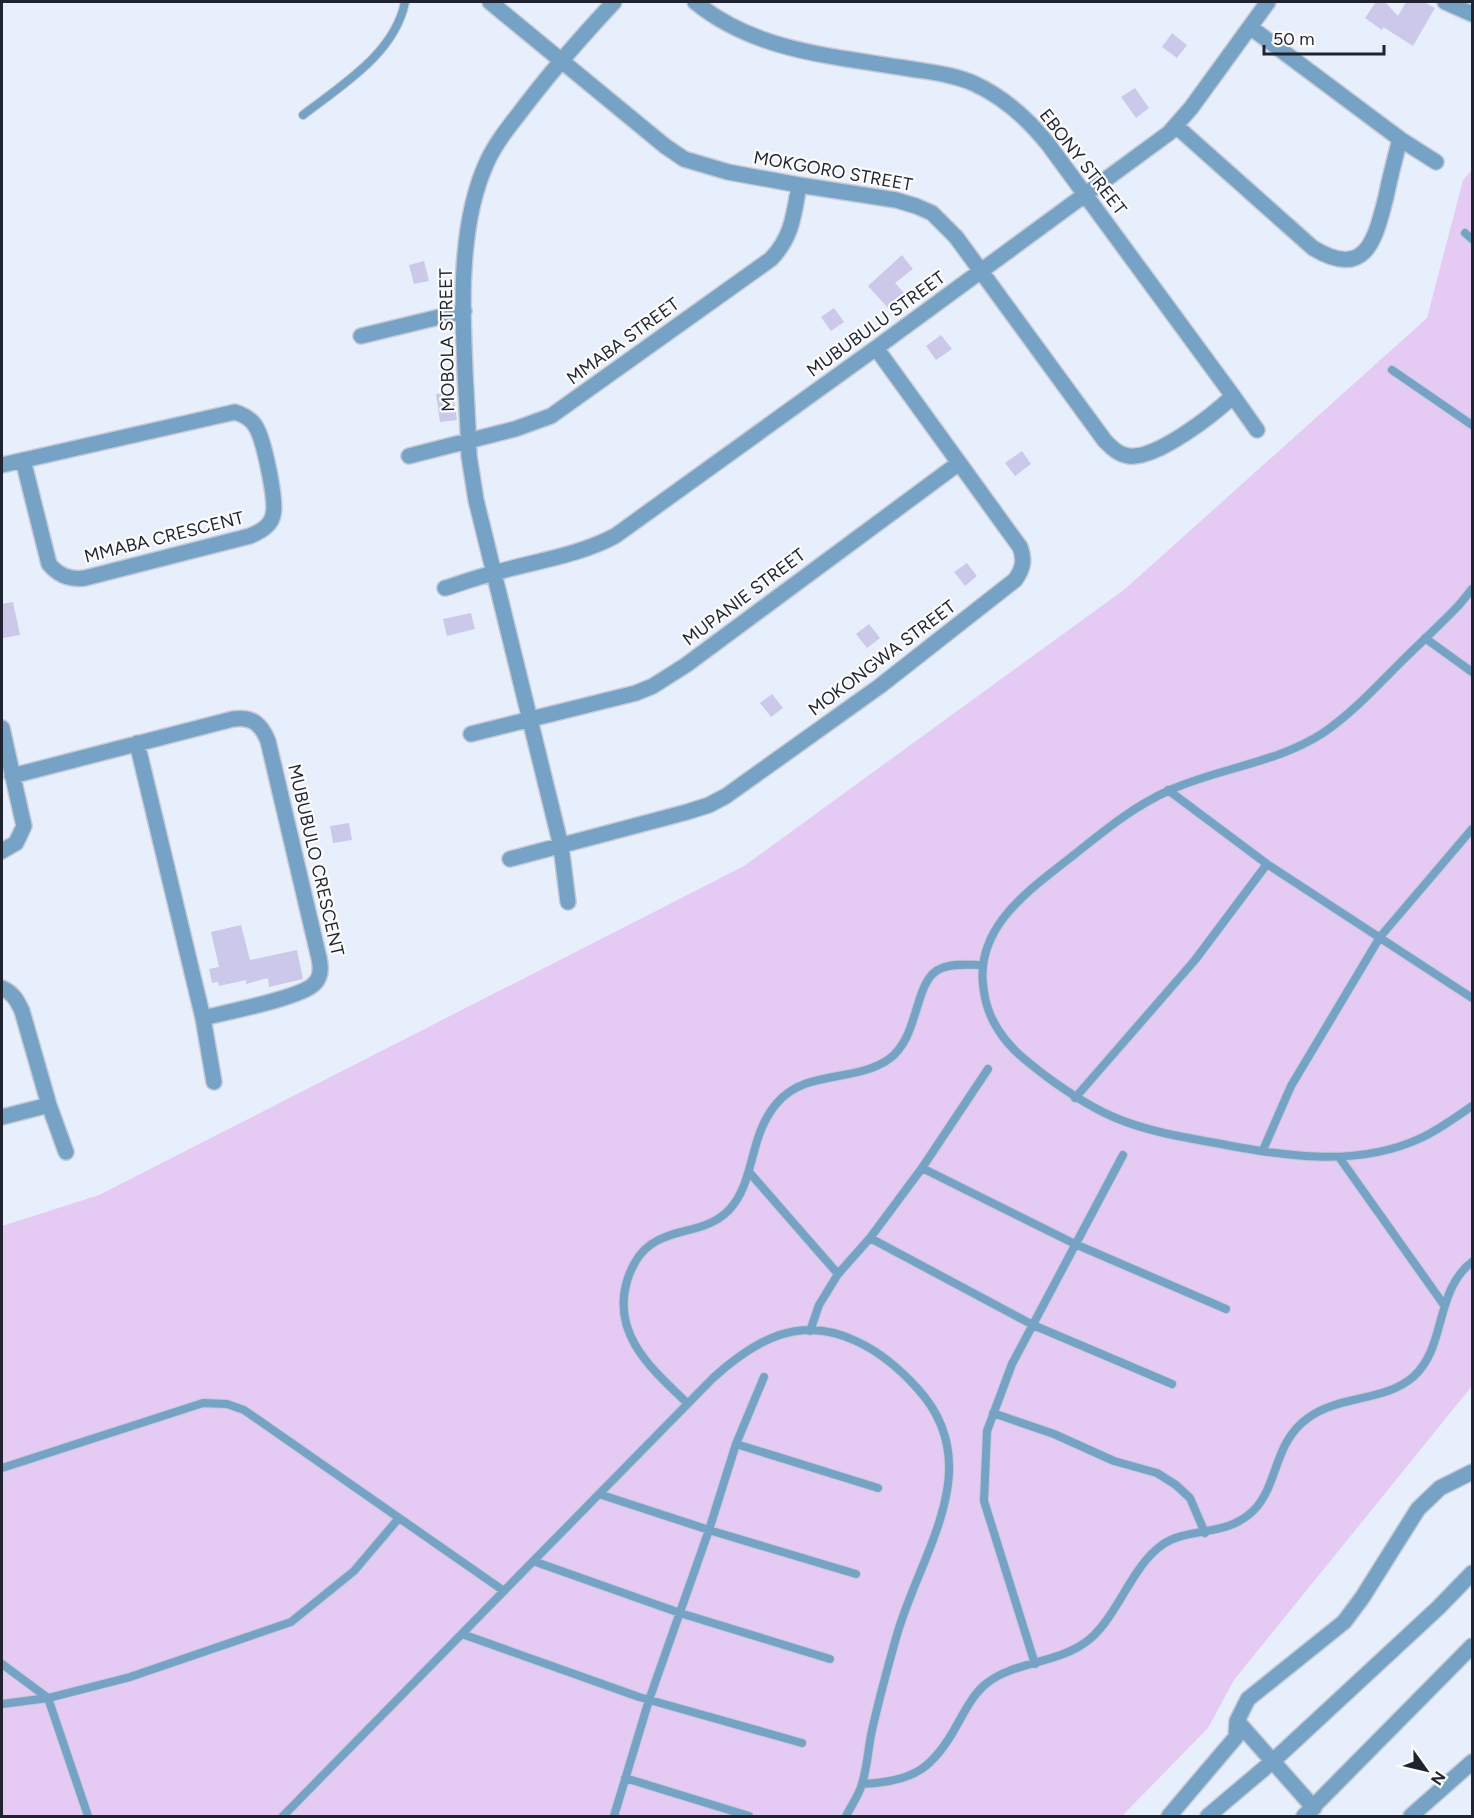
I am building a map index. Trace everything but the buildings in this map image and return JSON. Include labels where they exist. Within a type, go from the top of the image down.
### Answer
[{"type":"street","name":"MOKGORO STREET","points":[[490,2],[664,146],[684,159],[728,172],[897,200],[932,213],[944,223],[982,271],[1105,441],[1122,454],[1142,455],[1183,435],[1198,426],[1233,396]]},
{"type":"street","name":"MOBOLA STREET","points":[[568,902],[561,846],[476,500],[469,456],[464,311],[467,237],[476,189],[499,140],[561,60],[614,2]]},
{"type":"street","name":"EBONY STREET","points":[[695,2],[719,19],[762,40],[806,52],[957,77],[974,83],[1016,109],[1032,124],[1086,195],[1257,430]]},
{"type":"street","name":"MUBUBULU STREET","points":[[445,588],[579,551],[615,536],[1086,195],[1176,126],[1268,2]]},
{"type":"street","points":[[1445,2],[1473,14]]},
{"type":"street","points":[[1250,27],[1436,162]]},
{"type":"street","points":[[1176,126],[1313,248],[1334,259],[1345,260],[1360,255],[1373,241],[1400,138]]},
{"type":"street","name":"MMABA STREET","points":[[409,456],[515,429],[551,416],[756,270],[781,248],[789,233],[799,185]]},
{"type":"street","points":[[361,336],[464,311]]},
{"type":"street","name":"MOKONGWA STREET","points":[[510,859],[709,806],[880,686],[1008,588],[1021,571],[1023,555],[1020,547],[876,348]]},
{"type":"street","name":"MMABA CRESCENT","points":[[2,465],[23,460],[235,412],[247,417],[258,430],[274,496],[274,514],[267,526],[250,536],[85,578],[71,579],[59,574],[49,564],[23,460]]},
{"type":"street","name":"MUPANIE STREET","points":[[531,719],[636,693],[653,686],[686,665],[959,463]]},
{"type":"street","name":"MUBUBULO CRESCENT","points":[[12,776],[233,719],[241,718],[255,722],[261,727],[268,741],[290,829],[320,958],[320,972],[314,985],[299,993],[203,1018]]},
{"type":"street","points":[[471,734],[531,719]]},
{"type":"street","points":[[2,728],[24,826],[16,843],[2,851]]},
{"type":"street","points":[[137,743],[203,1018],[214,1082]]},
{"type":"street","points":[[2,988],[11,993],[22,1011],[49,1105],[66,1152]]},
{"type":"street","points":[[2,1117],[49,1105]]},
{"type":"street","points":[[1169,1816],[1236,1737],[1237,1721],[1248,1699],[1332,1632],[1353,1611],[1404,1529],[1428,1498],[1440,1488],[1473,1472]]},
{"type":"street","points":[[1208,1816],[1273,1761],[1473,1573]]},
{"type":"street","points":[[1237,1721],[1273,1761],[1309,1812],[1473,1646]]},
{"type":"street","points":[[1411,1816],[1473,1762]]},
{"type":"lane","points":[[303,115],[353,77],[383,46],[398,24],[405,2]]},
{"type":"lane","points":[[1465,233],[1473,239]]},
{"type":"lane","points":[[1392,370],[1473,425]]},
{"type":"lane","points":[[1472,589],[1460,605],[1363,699],[1341,720],[1320,735],[1272,757],[1196,779],[1168,790],[1118,820],[1016,903],[1001,919],[986,949],[982,965],[982,980],[985,998],[994,1024],[1003,1037],[1030,1064],[1075,1098],[1119,1121],[1144,1128],[1293,1155],[1339,1157],[1359,1155],[1404,1144],[1445,1125],[1473,1106]]},
{"type":"lane","points":[[1425,638],[1473,672]]},
{"type":"lane","points":[[1168,790],[1267,864],[1473,998]]},
{"type":"lane","points":[[1263,1150],[1290,1086],[1380,937],[1473,829]]},
{"type":"lane","points":[[1075,1098],[1195,960],[1267,864]]},
{"type":"lane","points":[[687,1403],[640,1356],[631,1340],[623,1311],[627,1281],[639,1257],[647,1248],[666,1235],[712,1222],[729,1210],[741,1192],[749,1172],[756,1139],[766,1117],[778,1101],[803,1084],[869,1068],[888,1059],[903,1045],[908,1036],[920,996],[929,977],[943,967],[982,965]]},
{"type":"lane","points":[[810,1331],[819,1305],[838,1274],[870,1238],[922,1168],[988,1069]]},
{"type":"lane","points":[[1035,1664],[984,1501],[987,1431],[1012,1364],[1123,1155]]},
{"type":"lane","points":[[1339,1157],[1444,1305]]},
{"type":"lane","points":[[922,1168],[1075,1244],[1226,1309]]},
{"type":"lane","points":[[749,1172],[838,1274]]},
{"type":"lane","points":[[870,1238],[1033,1325],[1173,1384]]},
{"type":"lane","points":[[862,1784],[883,1784],[899,1780],[924,1768],[943,1750],[965,1709],[987,1683],[1000,1675],[1067,1653],[1081,1646],[1105,1623],[1151,1555],[1162,1545],[1188,1535],[1226,1527],[1253,1510],[1265,1493],[1287,1440],[1310,1416],[1336,1405],[1390,1390],[1414,1376],[1431,1352],[1444,1305],[1458,1277],[1473,1263]]},
{"type":"lane","points":[[284,1816],[687,1403],[734,1359],[774,1336],[795,1331],[826,1331],[846,1336],[868,1346],[892,1362],[927,1398],[939,1416],[950,1456],[950,1480],[945,1507],[899,1626],[871,1734],[862,1784],[846,1816]]},
{"type":"lane","points":[[614,1816],[650,1700],[736,1444],[764,1377]]},
{"type":"lane","points":[[2,1468],[203,1403],[226,1404],[244,1410],[504,1591]]},
{"type":"lane","points":[[993,1413],[1054,1434],[1114,1461],[1157,1473],[1176,1485],[1190,1498],[1205,1533]]},
{"type":"lane","points":[[736,1444],[878,1488]]},
{"type":"lane","points":[[598,1494],[856,1574]]},
{"type":"lane","points":[[2,1704],[48,1698],[130,1677],[291,1622],[354,1571],[399,1518]]},
{"type":"lane","points":[[533,1561],[680,1613],[830,1659]]},
{"type":"lane","points":[[462,1634],[650,1700],[802,1743]]},
{"type":"lane","points":[[2,1664],[48,1698],[88,1816]]},
{"type":"lane","points":[[626,1778],[749,1816]]},
{"type":"shaded area","points":[[1472,170],[1472,1386],[1234,1680],[1208,1728],[1122,1816],[2,1816],[2,1226],[99,1195],[744,866],[1125,589],[1427,318],[1463,180]]}]
